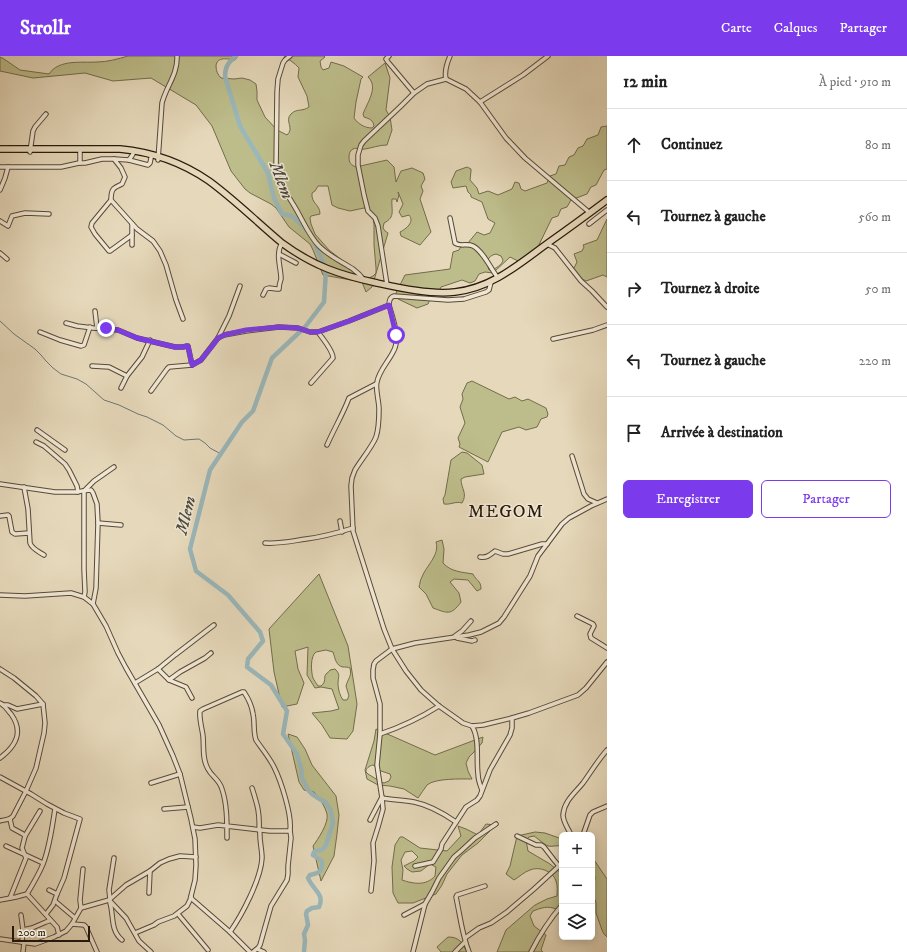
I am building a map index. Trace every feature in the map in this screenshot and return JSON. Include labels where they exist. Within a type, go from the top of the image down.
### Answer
[{"type":"highway","points":[[80,150],[120,152],[158,158]]},
{"type":"highway","points":[[0,151],[126,150],[158,158],[186,170],[210,184],[281,244],[308,260],[338,273],[365,280],[413,290],[446,293],[468,290],[498,278],[515,268],[607,200]]},
{"type":"street","points":[[158,158],[162,103],[174,74],[177,64],[177,56]]},
{"type":"street","points":[[290,56],[283,63],[278,79],[276,175],[281,186],[319,246],[365,280]]},
{"type":"street","points":[[389,56],[387,58],[388,62],[414,93]]},
{"type":"street","points":[[446,79],[447,61],[450,56]]},
{"type":"street","points":[[480,102],[548,56]]},
{"type":"street","points":[[387,285],[378,226],[375,218],[368,211],[359,170],[358,155],[364,141],[414,93],[427,84],[446,79],[466,89],[480,102],[506,138],[516,149],[590,213]]},
{"type":"street","points":[[30,151],[34,128],[46,114]]},
{"type":"street","points":[[80,150],[80,163]]},
{"type":"street","points":[[129,160],[133,154]]},
{"type":"street","points":[[0,167],[61,167],[102,159],[129,160],[148,165],[151,158]]},
{"type":"street","points":[[114,159],[121,168],[125,177],[122,184],[114,187],[111,200],[91,226],[94,232],[110,251],[132,235]]},
{"type":"street","points":[[0,190],[8,167]]},
{"type":"street","points":[[111,200],[141,233],[153,241],[160,251],[183,319]]},
{"type":"street","points":[[589,224],[607,210]]},
{"type":"street","points":[[0,221],[8,226],[12,216],[25,213],[49,214]]},
{"type":"street","points":[[450,218],[455,243],[459,245],[472,245],[478,249],[498,278]]},
{"type":"street","points":[[132,224],[132,245]]},
{"type":"street","points":[[263,295],[268,288],[279,289],[281,279],[279,254],[281,244]]},
{"type":"street","points":[[547,244],[555,248],[581,281],[607,307]]},
{"type":"street","points":[[0,253],[7,259]]},
{"type":"street","points":[[279,254],[296,263]]},
{"type":"street","points":[[491,282],[489,290],[486,292],[464,299],[444,300],[394,296],[391,298],[389,305],[397,345],[377,379],[376,384],[379,408],[376,438],[352,475],[351,486],[353,528],[357,544],[384,629],[392,649],[418,687],[439,706],[463,723],[472,726],[483,725],[512,718],[578,695],[586,688],[607,662]]},
{"type":"street","points":[[151,391],[169,367],[192,365],[201,360],[218,338],[231,312],[240,286]]},
{"type":"street","points":[[218,338],[246,330],[279,327],[298,328],[310,332],[318,332],[389,305]]},
{"type":"street","points":[[95,311],[97,328]]},
{"type":"street","points":[[66,323],[90,328],[118,330],[137,338],[175,347],[188,346],[192,365]]},
{"type":"street","points":[[553,339],[593,330],[607,325]]},
{"type":"street","points":[[40,332],[60,340],[84,346],[90,328]]},
{"type":"street","points":[[311,384],[333,358],[331,351],[318,332]]},
{"type":"street","points":[[121,388],[127,376],[142,357],[150,340]]},
{"type":"street","points":[[92,366],[109,367],[127,376]]},
{"type":"street","points":[[327,445],[345,410],[349,398],[376,384]]},
{"type":"street","points":[[37,430],[65,450]]},
{"type":"street","points":[[36,442],[44,446],[65,464],[77,486],[78,492]]},
{"type":"street","points":[[53,453],[59,445]]},
{"type":"street","points":[[572,456],[584,494],[588,499],[597,503]]},
{"type":"street","points":[[84,597],[84,491],[94,481],[114,467]]},
{"type":"street","points":[[0,484],[56,492],[78,492],[91,490],[97,504],[98,523],[96,588],[93,604]]},
{"type":"street","points":[[24,488],[28,509],[30,543],[33,549],[44,555]]},
{"type":"street","points":[[371,891],[374,861],[373,843],[383,810],[376,765],[380,734],[380,704],[374,678],[374,664],[392,649],[415,643],[481,632],[500,623],[530,576],[537,559],[565,521],[607,499]]},
{"type":"street","points":[[0,516],[9,516],[13,533],[29,533]]},
{"type":"street","points":[[340,522],[342,532]]},
{"type":"street","points":[[98,523],[120,525]]},
{"type":"street","points":[[265,543],[282,543],[317,538],[353,528]]},
{"type":"street","points":[[480,557],[490,556],[495,551],[502,554],[508,554],[542,544],[547,544]]},
{"type":"street","points":[[0,595],[25,596],[71,593],[84,597],[93,604],[106,626],[118,653],[164,735],[180,774],[195,839],[195,880],[191,897],[187,906],[178,914],[135,933]]},
{"type":"street","points":[[577,616],[593,624],[594,626],[590,634],[591,638],[607,648]]},
{"type":"street","points":[[454,637],[471,621]]},
{"type":"street","points":[[135,683],[158,669],[175,654],[214,625]]},
{"type":"street","points":[[454,637],[472,641],[475,640]]},
{"type":"street","points":[[169,680],[211,654]]},
{"type":"street","points":[[0,669],[14,678],[36,696],[43,704],[44,723],[44,733],[36,768],[26,791],[13,816],[8,820],[0,821]]},
{"type":"street","points":[[158,669],[169,680],[186,687],[192,698]]},
{"type":"street","points":[[228,838],[222,788],[219,781],[207,768],[204,758],[200,711],[244,692],[253,713],[256,740],[270,760],[277,774],[288,811],[291,843],[287,880],[271,906],[260,945],[253,952]]},
{"type":"street","points":[[2,704],[17,709],[43,704]]},
{"type":"street","points":[[0,758],[11,748],[18,733],[16,721],[2,704]]},
{"type":"street","points":[[380,734],[407,724],[439,706]]},
{"type":"street","points":[[415,866],[430,864],[433,862],[441,849],[442,844],[467,806],[477,800],[480,796],[490,770],[511,733],[513,725],[512,718]]},
{"type":"street","points":[[472,726],[477,742],[478,775],[482,790]]},
{"type":"street","points":[[570,832],[564,821],[563,813],[565,807],[607,750]]},
{"type":"street","points":[[151,784],[180,774]]},
{"type":"street","points":[[0,776],[55,809],[80,820],[64,878],[55,901],[46,914]]},
{"type":"street","points":[[230,932],[244,910],[258,876],[262,857],[258,808],[252,788]]},
{"type":"street","points":[[370,820],[382,797]]},
{"type":"street","points":[[382,797],[395,801],[412,801],[418,803],[442,813],[456,822]]},
{"type":"street","points":[[584,832],[590,815],[593,812],[607,806]]},
{"type":"street","points":[[164,809],[188,807]]},
{"type":"street","points":[[0,900],[27,894],[44,863],[55,809]]},
{"type":"street","points":[[10,898],[26,858],[22,848],[25,836],[40,811]]},
{"type":"street","points":[[10,819],[12,828],[25,836]]},
{"type":"street","points":[[413,952],[424,904],[439,878],[454,856],[475,838],[496,824]]},
{"type":"street","points":[[193,827],[200,828],[218,825],[259,830],[290,830]]},
{"type":"street","points":[[517,836],[544,847],[559,865]]},
{"type":"street","points":[[6,846],[44,863]]},
{"type":"street","points":[[81,908],[110,900],[126,885],[150,871],[160,863],[174,857],[196,857]]},
{"type":"street","points":[[114,858],[109,890],[113,927],[116,934],[122,940]]},
{"type":"street","points":[[455,952],[465,940],[479,928],[491,923],[507,912],[559,867]]},
{"type":"street","points":[[0,939],[35,944],[66,931],[72,924],[81,908],[80,900],[83,869]]},
{"type":"street","points":[[149,894],[150,871]]},
{"type":"street","points":[[469,952],[456,897],[457,895],[486,886]]},
{"type":"street","points":[[49,890],[57,894]]},
{"type":"street","points":[[27,894],[58,927],[59,935]]},
{"type":"street","points":[[191,897],[250,952]]},
{"type":"street","points":[[110,900],[126,918],[139,941],[151,952]]},
{"type":"street","points":[[55,901],[75,918]]},
{"type":"street","points":[[404,914],[424,904]]},
{"type":"street","points":[[531,952],[559,909]]},
{"type":"street","points":[[178,914],[208,950]]},
{"type":"street","points":[[21,915],[24,930],[23,952]]},
{"type":"street","points":[[24,930],[46,922],[49,919]]},
{"type":"street","points":[[72,924],[84,925],[86,927],[97,952]]},
{"type":"street","points":[[257,949],[264,952]]},
{"type":"green space","points":[[128,56],[238,56],[235,60],[221,59],[218,61],[216,70],[218,74],[221,78],[242,78],[250,80],[256,84],[257,100],[265,117],[277,130],[287,135],[290,130],[289,117],[291,114],[295,111],[309,107],[307,96],[298,77],[299,68],[284,56],[324,56],[325,57],[320,61],[323,70],[329,68],[331,62],[344,66],[363,77],[361,79],[354,118],[362,125],[372,128],[374,126],[373,122],[364,117],[363,114],[372,90],[371,81],[368,77],[385,63],[390,78],[386,110],[390,117],[392,130],[387,145],[363,149],[354,148],[350,152],[349,161],[356,167],[387,160],[394,167],[396,182],[401,171],[412,168],[423,173],[425,179],[421,186],[423,191],[420,199],[431,232],[420,245],[401,236],[400,232],[407,227],[411,218],[409,215],[402,217],[399,212],[403,204],[398,192],[399,195],[397,202],[396,199],[392,199],[392,216],[384,223],[383,228],[388,233],[372,287],[366,292],[362,282],[323,275],[310,244],[289,227],[276,208],[245,189],[231,171],[212,126],[196,105],[151,78],[113,81],[85,73],[33,78],[0,71],[0,57],[20,70],[49,74],[53,69],[64,64],[105,61]],"holes":[[[318,186],[328,186],[332,205],[350,211],[364,208],[372,213],[374,224],[376,273],[369,278],[364,277],[357,270],[329,250],[315,234],[310,218],[311,216],[320,214],[320,211],[313,200],[312,193]]]},
{"type":"green space","points":[[607,126],[607,169],[604,170],[596,185],[591,187],[587,194],[571,200],[567,207],[561,209],[558,216],[552,218],[534,255],[518,261],[510,257],[493,273],[485,272],[479,274],[475,281],[470,283],[462,280],[441,287],[437,295],[431,297],[428,304],[417,308],[398,299],[396,293],[405,275],[450,269],[453,252],[459,250],[462,245],[468,243],[477,232],[484,235],[490,233],[495,223],[488,219],[482,202],[471,197],[466,186],[453,188],[451,182],[456,171],[467,167],[471,169],[470,180],[477,188],[479,194],[488,191],[498,195],[512,189],[515,182],[519,183],[521,189],[525,191],[547,183],[550,176],[556,174],[559,166],[565,165],[569,157],[574,155],[578,148],[583,146],[587,139],[598,135],[601,127]],"holes":[[[496,254],[501,256],[503,260],[499,266],[489,270],[489,258]]]},
{"type":"green space","points":[[607,219],[607,277],[603,275],[586,281],[575,275],[573,270],[577,262],[574,254],[582,251],[584,247],[583,245],[597,240]]},
{"type":"green space","points":[[472,381],[509,399],[515,397],[522,401],[528,399],[546,408],[548,414],[547,417],[541,419],[537,427],[526,430],[519,427],[502,432],[488,462],[459,447],[460,444],[458,438],[465,423],[460,407],[463,399],[462,394],[467,383]]},
{"type":"green space","points":[[462,452],[467,453],[482,465],[484,474],[461,479],[464,494],[464,500],[462,503],[457,502],[444,504],[443,499],[451,460]]},
{"type":"green space","points":[[442,540],[444,549],[443,563],[453,570],[473,574],[481,586],[481,589],[477,591],[468,580],[454,579],[450,582],[459,593],[461,602],[454,610],[448,612],[433,608],[426,594],[419,587],[421,579],[436,551],[436,542]]},
{"type":"green space","points":[[319,574],[348,646],[357,704],[353,731],[347,739],[330,738],[312,713],[339,709],[332,689],[321,687],[315,688],[307,675],[308,647],[295,651],[298,669],[304,683],[297,704],[282,707],[274,672],[269,629]],"holes":[[[326,650],[333,652],[339,665],[350,668],[350,676],[346,686],[349,696],[347,700],[343,700],[340,694],[338,686],[339,674],[335,669],[330,670],[326,674],[324,683],[321,686],[318,686],[313,678],[312,664],[314,654],[316,652]]]},
{"type":"green space","points":[[376,729],[435,755],[483,737],[482,743],[469,757],[466,763],[472,779],[449,779],[436,781],[427,785],[418,798],[404,789],[378,785],[367,779],[365,770]],"holes":[[[373,765],[381,771],[390,774],[391,777],[389,781],[384,783],[381,782],[366,772],[369,767]]]},
{"type":"green space","points":[[288,734],[297,737],[305,749],[312,765],[336,796],[339,815],[334,856],[321,881],[313,846],[325,826],[327,814],[320,799],[314,792],[304,790],[299,782]]},
{"type":"green space","points":[[486,824],[496,824],[478,843],[462,855],[447,874],[436,894],[413,903],[398,903],[393,893],[392,867],[395,845],[400,837],[403,837],[420,848],[447,851],[461,836],[458,826],[478,835]],"holes":[[[412,851],[418,857],[414,861],[404,866],[412,872],[421,871],[430,864],[436,867],[435,876],[424,883],[402,880],[403,870],[401,860],[405,852]]]},
{"type":"green space","points":[[535,832],[545,833],[559,838],[559,846],[548,846],[534,836],[529,837],[526,840],[528,851],[550,864],[559,872],[559,910],[551,907],[544,907],[533,911],[530,916],[534,926],[546,935],[541,950],[543,952],[497,952],[506,930],[535,905],[557,896],[556,881],[552,874],[545,870],[530,870],[514,880],[506,874],[510,866],[517,836]]},
{"type":"green space","points":[[595,861],[607,879],[607,937],[602,930],[596,913]]},
{"type":"green space","points":[[448,937],[458,939],[467,952],[441,952],[437,947]]},
{"type":"waterway","name":"Mlem","points":[[236,56],[228,64],[225,76],[240,126],[268,173],[274,198],[282,214],[292,216],[306,230]]},
{"type":"waterway","name":"Mlem","points":[[304,952],[304,934],[308,925],[306,914],[307,911],[312,908],[319,907],[321,899],[308,878],[310,875],[316,874],[322,868],[322,861],[313,855],[314,852],[322,850],[326,845],[333,823],[331,811],[326,803],[308,790],[302,778],[297,754],[283,734],[287,711],[271,685],[247,667],[248,659],[263,641],[260,632],[228,595],[196,571],[190,549],[210,470],[242,422],[253,411],[272,358],[305,327],[324,302],[326,270],[314,241]]},
{"type":"waterway","points":[[0,321],[14,334],[35,349],[53,368],[61,374],[77,379],[86,384],[104,400],[147,417],[163,425],[176,436],[184,440],[199,439],[210,448],[221,454]]},
{"type":"district","name":"MEGOM","points":[[506,511]]},
{"type":"route","points":[[106,328],[118,330],[137,338],[175,347],[180,348],[188,346],[192,365],[201,360],[218,338],[224,335],[246,330],[279,327],[298,328],[310,332],[318,332],[389,305],[396,335]]}]
